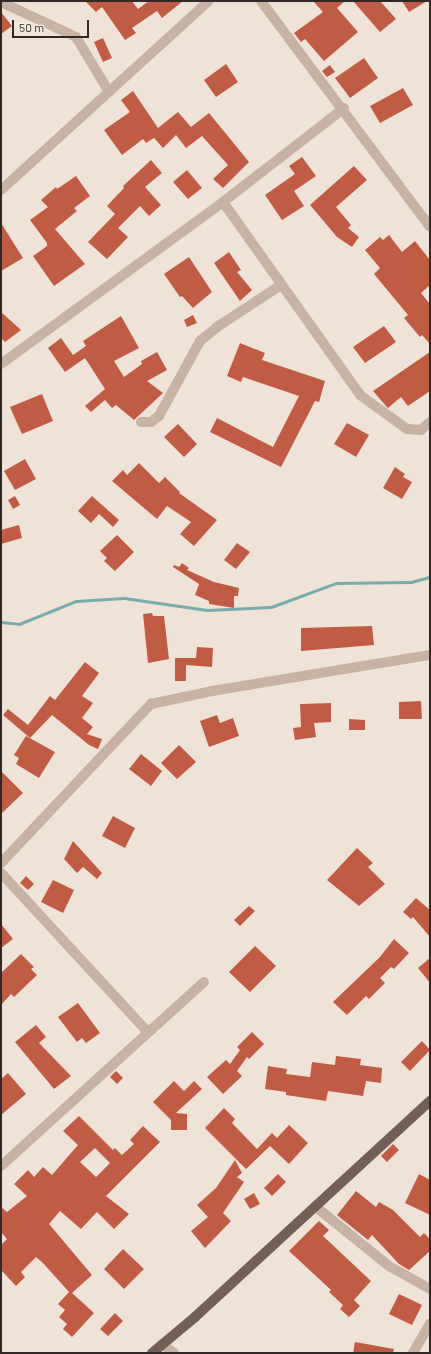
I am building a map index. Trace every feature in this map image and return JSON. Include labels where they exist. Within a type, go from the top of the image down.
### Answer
[{"type":"main road","points":[[152,1353],[316,1207],[430,1101]]},
{"type":"street","points":[[1,190],[209,1]]},
{"type":"street","points":[[261,1],[344,108],[430,227]]},
{"type":"street","points":[[1,2],[76,37],[109,92]]},
{"type":"street","points":[[1,364],[223,202],[344,108]]},
{"type":"street","points":[[223,202],[360,395],[407,429],[421,430],[430,422]]},
{"type":"street","points":[[141,422],[151,422],[159,416],[200,340],[217,327],[281,285]]},
{"type":"street","points":[[1,864],[151,704],[220,690],[430,655]]},
{"type":"street","points":[[1,873],[148,1031]]},
{"type":"street","points":[[1,1166],[148,1031],[204,982]]},
{"type":"street","points":[[316,1207],[389,1266],[430,1289]]},
{"type":"street","points":[[413,1353],[430,1323]]},
{"type":"street","points":[[162,1344],[174,1353]]},
{"type":"building","points":[[85,1],[132,1],[138,9],[149,1],[183,1],[162,18],[157,11],[132,28],[136,33],[125,40],[102,7],[96,12]]},
{"type":"building","points":[[313,1],[345,1],[337,8],[358,32],[324,61],[305,39],[301,42],[294,33],[323,12]]},
{"type":"building","points":[[353,1],[380,1],[396,19],[380,32]]},
{"type":"building","points":[[402,1],[427,1],[409,12]]},
{"type":"building","points":[[1,12],[12,26],[1,34]]},
{"type":"building","points":[[103,38],[112,58],[103,62],[94,42]]},
{"type":"building","points":[[364,58],[378,78],[350,98],[335,78]]},
{"type":"building","points":[[226,64],[238,82],[216,97],[204,80]]},
{"type":"building","points":[[330,65],[335,72],[327,77],[322,71]]},
{"type":"building","points":[[403,88],[413,105],[380,123],[370,106]]},
{"type":"building","points":[[133,91],[158,128],[178,112],[191,127],[209,113],[249,162],[223,188],[213,179],[228,165],[202,136],[186,148],[176,135],[163,148],[154,138],[146,143],[143,139],[122,155],[104,130],[130,112],[121,100]]},
{"type":"building","points":[[302,157],[316,176],[294,191],[304,206],[282,220],[265,195],[295,174],[289,166]]},
{"type":"building","points":[[151,160],[162,173],[145,187],[161,205],[149,216],[140,206],[118,228],[128,237],[107,259],[88,242],[115,214],[107,206],[124,188],[123,186]]},
{"type":"building","points":[[354,166],[367,180],[336,207],[351,225],[348,228],[359,237],[352,247],[337,237],[310,205]]},
{"type":"building","points":[[187,170],[202,188],[188,199],[173,182]]},
{"type":"building","points":[[76,176],[90,196],[74,208],[77,211],[55,229],[85,264],[54,286],[33,256],[47,246],[47,243],[30,220],[48,207],[41,200],[56,187],[57,189]]},
{"type":"building","points":[[1,223],[23,258],[1,271]]},
{"type":"building","points":[[389,235],[402,252],[415,241],[430,260],[430,285],[421,293],[430,304],[430,344],[422,335],[420,337],[404,318],[408,315],[374,274],[380,268],[365,250],[380,237],[383,240]]},
{"type":"building","points":[[229,252],[241,270],[237,272],[252,290],[240,301],[214,263]]},
{"type":"building","points":[[189,257],[212,292],[193,308],[182,296],[180,297],[164,274]]},
{"type":"building","points":[[1,312],[21,330],[5,342],[1,338]]},
{"type":"building","points":[[193,315],[197,323],[187,327],[184,320]]},
{"type":"building","points":[[121,316],[139,348],[114,361],[124,377],[142,364],[141,361],[157,352],[167,370],[147,381],[163,393],[134,420],[116,405],[112,408],[105,400],[91,412],[85,406],[105,389],[85,358],[65,372],[48,348],[61,338],[73,355],[86,346],[83,341]]},
{"type":"building","points":[[384,326],[396,342],[365,363],[353,347]]},
{"type":"building","points":[[240,343],[265,353],[262,360],[325,381],[319,402],[315,401],[281,467],[210,432],[217,418],[273,447],[299,396],[243,377],[241,382],[227,376]]},
{"type":"building","points":[[430,352],[430,391],[408,406],[401,397],[388,408],[373,391]]},
{"type":"building","points":[[42,394],[53,421],[22,434],[10,407]]},
{"type":"building","points":[[347,423],[369,435],[356,457],[334,444]]},
{"type":"building","points":[[178,424],[197,444],[184,457],[164,437]]},
{"type":"building","points":[[25,459],[36,479],[15,490],[4,471]]},
{"type":"building","points":[[139,463],[159,483],[165,477],[180,492],[179,493],[217,520],[194,546],[180,534],[191,522],[167,506],[157,519],[112,481],[123,470],[127,475]]},
{"type":"building","points":[[395,467],[405,474],[403,477],[412,482],[402,499],[383,488]]},
{"type":"building","points":[[15,496],[20,505],[13,509],[8,500]]},
{"type":"building","points":[[92,496],[119,520],[113,527],[99,514],[91,523],[78,511]]},
{"type":"building","points":[[19,525],[22,538],[1,544],[1,530]]},
{"type":"building","points":[[117,535],[134,552],[115,571],[104,561],[107,558],[100,551]]},
{"type":"building","points":[[237,543],[250,552],[236,569],[224,560]]},
{"type":"building","points":[[182,563],[189,568],[187,570],[214,582],[239,588],[238,596],[234,596],[234,608],[209,604],[209,601],[195,595],[199,584],[173,567],[174,565],[179,567]]},
{"type":"building","points":[[152,613],[153,616],[164,616],[169,659],[148,663],[143,614]]},
{"type":"building","points":[[372,626],[374,645],[301,651],[301,628]]},
{"type":"building","points":[[197,647],[213,648],[212,667],[186,665],[186,681],[175,681],[175,658],[196,658]]},
{"type":"building","points":[[85,662],[99,673],[82,696],[93,703],[82,718],[93,727],[87,734],[102,739],[98,749],[89,745],[52,715],[30,738],[3,715],[8,709],[28,725],[50,696],[55,700]]},
{"type":"building","points":[[421,701],[422,719],[399,719],[399,702]]},
{"type":"building","points":[[331,703],[331,722],[314,723],[316,737],[295,740],[293,728],[301,727],[300,704]]},
{"type":"building","points":[[217,715],[220,723],[233,718],[239,736],[209,747],[200,721]]},
{"type":"building","points":[[349,719],[365,720],[365,730],[349,730]]},
{"type":"building","points":[[26,736],[55,752],[39,778],[16,764],[19,758],[14,755]]},
{"type":"building","points":[[179,745],[196,762],[177,779],[161,763]]},
{"type":"building","points":[[141,754],[162,771],[151,786],[129,769]]},
{"type":"building","points":[[1,771],[23,793],[1,814]]},
{"type":"building","points":[[113,816],[135,828],[125,848],[102,836]]},
{"type":"building","points":[[73,841],[102,873],[97,879],[83,867],[77,873],[64,859]]},
{"type":"building","points":[[357,848],[373,863],[368,867],[385,884],[359,906],[327,880]]},
{"type":"building","points":[[26,876],[34,884],[28,890],[20,883]]},
{"type":"building","points":[[53,880],[74,890],[63,913],[41,902]]},
{"type":"building","points":[[416,898],[430,910],[430,937],[413,917],[411,919],[403,912]]},
{"type":"building","points":[[249,906],[255,911],[240,926],[234,920]]},
{"type":"building","points":[[1,924],[13,939],[1,948]]},
{"type":"building","points":[[394,939],[409,953],[394,969],[391,967],[380,978],[385,983],[369,999],[366,996],[347,1015],[333,1002],[380,957]]},
{"type":"building","points":[[255,946],[276,966],[250,992],[229,972]]},
{"type":"building","points":[[21,954],[34,967],[31,969],[37,975],[14,997],[11,994],[1,1005],[1,973]]},
{"type":"building","points":[[430,958],[430,983],[418,968]]},
{"type":"building","points":[[78,1003],[100,1033],[86,1043],[82,1038],[77,1042],[58,1017]]},
{"type":"building","points":[[36,1025],[46,1037],[39,1043],[71,1076],[54,1089],[15,1042]]},
{"type":"building","points":[[252,1032],[264,1044],[249,1059],[247,1057],[237,1071],[242,1076],[223,1094],[207,1077],[226,1060],[230,1064],[240,1050],[237,1047]]},
{"type":"building","points":[[422,1041],[430,1050],[410,1071],[401,1062]]},
{"type":"building","points":[[336,1056],[361,1059],[360,1065],[382,1068],[381,1083],[366,1081],[363,1096],[328,1091],[326,1101],[286,1095],[286,1092],[265,1089],[268,1066],[287,1069],[286,1074],[310,1077],[312,1062],[335,1065]]},
{"type":"building","points":[[116,1071],[123,1078],[117,1084],[110,1077]]},
{"type":"building","points":[[8,1073],[26,1094],[1,1115],[1,1079]]},
{"type":"building","points":[[174,1081],[184,1091],[194,1081],[202,1089],[176,1113],[187,1114],[187,1130],[171,1130],[171,1120],[153,1102]]},
{"type":"building","points":[[224,1108],[235,1119],[232,1123],[257,1149],[272,1133],[277,1138],[289,1125],[308,1143],[289,1164],[270,1146],[246,1169],[205,1128]]},
{"type":"building","points":[[79,1116],[113,1150],[115,1148],[122,1155],[134,1144],[130,1140],[143,1126],[160,1142],[106,1196],[129,1214],[114,1229],[97,1212],[81,1229],[60,1211],[49,1224],[92,1275],[72,1293],[94,1313],[72,1337],[63,1329],[67,1324],[59,1317],[65,1310],[58,1304],[69,1292],[43,1263],[36,1257],[21,1272],[25,1277],[16,1286],[1,1270],[1,1245],[7,1239],[1,1232],[1,1207],[7,1212],[27,1196],[14,1184],[28,1170],[34,1177],[43,1167],[52,1175],[78,1145],[63,1131]],"holes":[[[95,1148],[110,1163],[96,1177],[80,1162]]]},
{"type":"building","points":[[393,1144],[399,1150],[387,1162],[381,1156]]},
{"type":"building","points":[[235,1160],[242,1173],[237,1177],[244,1182],[223,1213],[231,1221],[205,1248],[191,1231],[208,1217],[197,1205],[216,1188]]},
{"type":"building","points":[[278,1174],[286,1182],[272,1196],[264,1188]]},
{"type":"building","points":[[419,1174],[430,1180],[430,1215],[405,1203]]},
{"type":"building","points":[[356,1191],[376,1207],[379,1202],[393,1210],[420,1237],[424,1233],[430,1239],[430,1251],[409,1270],[399,1264],[372,1235],[368,1240],[337,1215]]},
{"type":"building","points":[[254,1193],[260,1204],[250,1209],[244,1199]]},
{"type":"building","points":[[319,1221],[329,1230],[323,1236],[371,1281],[354,1300],[360,1306],[349,1317],[340,1309],[343,1305],[329,1292],[331,1290],[289,1251]]},
{"type":"building","points":[[123,1249],[144,1269],[124,1289],[104,1269]]},
{"type":"building","points":[[399,1294],[422,1305],[412,1325],[389,1314]]},
{"type":"building","points":[[115,1313],[123,1321],[108,1336],[100,1329]]},
{"type":"building","points":[[355,1342],[394,1349],[393,1353],[353,1353]]},
{"type":"waterway","points":[[1,622],[19,624],[76,601],[124,598],[207,610],[271,607],[336,583],[411,582],[430,577]]}]
